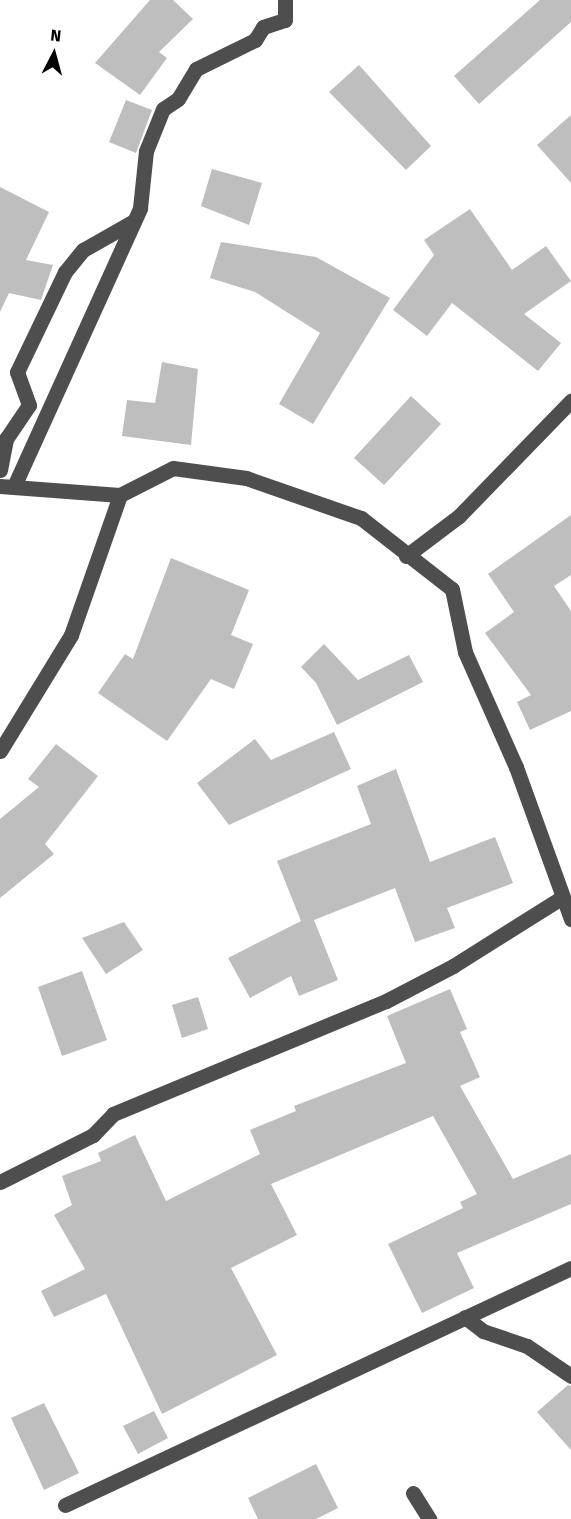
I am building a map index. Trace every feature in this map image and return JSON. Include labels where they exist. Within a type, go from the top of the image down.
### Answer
[{"type":"street","points":[[285,0],[285,20],[262,27],[255,40],[196,69],[178,99],[163,109],[146,151],[136,219],[8,485],[120,495],[172,468],[246,478],[361,518],[406,556],[452,589],[465,652],[516,767],[561,898],[571,919]]},
{"type":"street","points":[[0,470],[6,439],[29,405],[17,372],[65,272],[83,250],[136,219]]},
{"type":"street","points":[[406,556],[459,516],[571,401]]},
{"type":"street","points":[[0,751],[71,635],[120,495]]},
{"type":"street","points":[[0,1182],[93,1135],[113,1114],[386,1001],[453,966],[561,898]]},
{"type":"street","points":[[65,1505],[571,1268]]},
{"type":"street","points":[[465,1317],[483,1331],[527,1346],[571,1376]]},
{"type":"street","points":[[413,1493],[429,1519]]},
{"type":"building","points":[[150,0],[173,0],[193,19],[159,52],[167,58],[140,95],[95,63]]},
{"type":"building","points":[[540,0],[571,0],[571,22],[479,104],[454,76]]},
{"type":"building","points":[[359,65],[431,146],[406,170],[329,92]]},
{"type":"building","points":[[126,100],[152,110],[136,153],[109,142]]},
{"type":"building","points":[[571,115],[571,183],[537,145]]},
{"type":"building","points":[[212,169],[262,183],[249,225],[201,206]]},
{"type":"building","points":[[0,187],[49,212],[26,260],[53,265],[41,300],[9,293],[0,312]]},
{"type":"building","points":[[470,209],[512,270],[546,246],[571,281],[524,314],[561,343],[538,371],[452,303],[427,336],[393,310],[434,255],[424,240]]},
{"type":"building","points":[[221,242],[316,257],[390,298],[313,424],[279,404],[320,333],[255,292],[210,278]]},
{"type":"building","points":[[162,362],[198,369],[191,445],[122,436],[127,400],[155,403]]},
{"type":"building","points":[[411,396],[441,424],[384,485],[354,458]]},
{"type":"building","points":[[571,515],[571,575],[554,586],[571,611],[571,711],[530,730],[517,702],[531,695],[485,633],[514,612],[488,574]]},
{"type":"building","points":[[171,558],[249,590],[231,635],[253,644],[234,689],[211,679],[167,741],[98,693],[125,654],[133,659]]},
{"type":"building","points":[[324,644],[358,680],[409,655],[423,682],[337,725],[316,683],[301,667]]},
{"type":"building","points":[[334,732],[351,769],[229,825],[197,783],[255,739],[271,760]]},
{"type":"building","points":[[56,744],[98,776],[45,844],[54,854],[0,898],[0,819],[39,787],[28,779]]},
{"type":"building","points":[[396,769],[430,862],[495,837],[513,883],[447,908],[455,928],[415,942],[395,888],[314,920],[338,980],[299,996],[291,976],[250,998],[228,958],[301,921],[277,861],[371,824],[357,786]]},
{"type":"building","points":[[124,922],[143,950],[106,974],[82,938]]},
{"type":"building","points":[[82,971],[107,1040],[62,1056],[38,987]]},
{"type":"building","points":[[450,989],[467,1029],[460,1032],[480,1077],[460,1086],[513,1179],[571,1154],[571,1204],[457,1253],[474,1288],[422,1313],[388,1244],[463,1208],[460,1202],[477,1194],[433,1116],[271,1184],[297,1235],[231,1268],[277,1355],[162,1414],[106,1294],[54,1317],[41,1291],[85,1269],[54,1215],[72,1205],[62,1176],[101,1161],[98,1153],[135,1135],[166,1201],[260,1154],[250,1130],[296,1111],[294,1106],[406,1063],[387,1016]]},
{"type":"building","points":[[198,997],[208,1029],[182,1038],[172,1005]]},
{"type":"building","points":[[568,1385],[571,1386],[571,1450],[537,1412]]},
{"type":"building","points":[[44,1403],[79,1473],[44,1490],[11,1418]]},
{"type":"building","points":[[154,1411],[168,1438],[138,1454],[123,1426]]},
{"type":"building","points":[[316,1464],[338,1508],[316,1519],[258,1519],[248,1498]]}]
